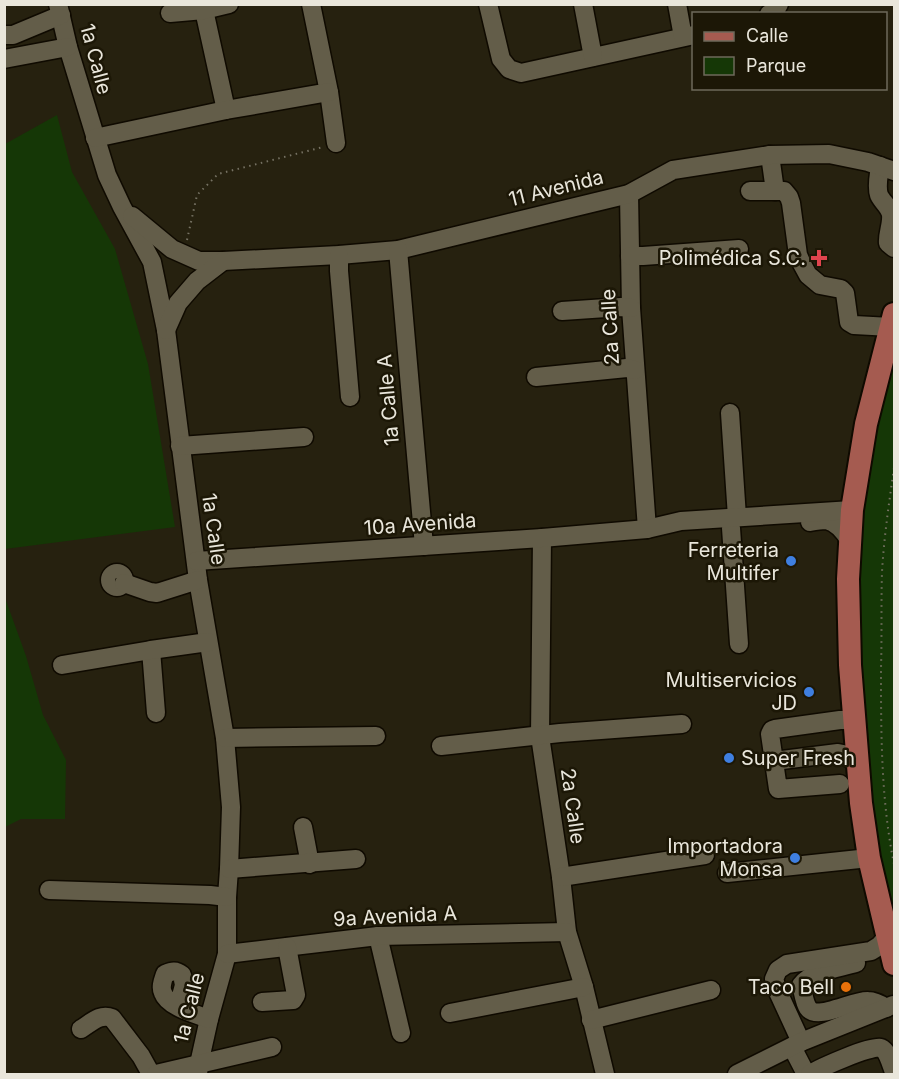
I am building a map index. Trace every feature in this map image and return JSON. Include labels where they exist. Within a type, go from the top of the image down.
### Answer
[{"type":"main road","points":[[892,334],[866,424],[852,510],[848,619],[861,803],[879,944],[894,964]]},
{"type":"street","points":[[170,13],[204,10],[229,4]]},
{"type":"street","points":[[311,4],[329,92],[336,143]]},
{"type":"street","points":[[488,4],[501,59],[509,69],[521,73],[688,36],[677,4]]},
{"type":"street","points":[[583,4],[593,57]]},
{"type":"street","points":[[4,35],[13,35],[60,10]]},
{"type":"street","name":"1a Calle","points":[[60,10],[68,47],[107,175],[152,262],[166,330],[198,580],[225,738],[231,807],[227,954],[198,1069]]},
{"type":"street","points":[[204,10],[226,110]]},
{"type":"street","points":[[4,59],[68,47]]},
{"type":"street","points":[[95,138],[226,110],[329,92]]},
{"type":"street","name":"11 Avenida","points":[[122,207],[172,249],[199,261],[223,261],[398,250],[629,194],[673,170],[770,155],[829,154],[868,162],[887,169]]},
{"type":"street","points":[[770,155],[775,191]]},
{"type":"street","points":[[887,169],[879,195],[891,212],[891,224],[887,237],[888,243],[894,248]]},
{"type":"street","points":[[750,191],[784,191],[791,203],[798,255],[808,275],[820,285],[841,289],[845,293],[849,322],[892,334]]},
{"type":"street","name":"2a Calle","points":[[629,194],[631,308],[647,529]]},
{"type":"street","points":[[630,256],[739,249]]},
{"type":"street","name":"1a Calle A","points":[[398,250],[424,546]]},
{"type":"street","points":[[339,255],[350,397]]},
{"type":"street","points":[[166,330],[178,303],[197,281],[223,261]]},
{"type":"street","points":[[562,311],[631,308]]},
{"type":"street","points":[[536,377],[627,368],[635,370]]},
{"type":"street","points":[[730,413],[739,644]]},
{"type":"street","points":[[180,446],[304,437]]},
{"type":"street","name":"10a Avenida","points":[[196,561],[647,529],[682,532],[734,523],[852,510]]},
{"type":"street","name":"10a Avenida","points":[[734,523],[826,520],[840,528],[850,541]]},
{"type":"street","name":"2a Calle","points":[[542,538],[540,736],[567,932],[584,987],[605,1074]]},
{"type":"street","points":[[124,583],[157,593],[198,580]]},
{"type":"street","points":[[62,665],[208,642]]},
{"type":"street","points":[[151,650],[156,713]]},
{"type":"street","points":[[840,784],[780,790],[776,787],[770,734],[772,730],[855,720]]},
{"type":"street","points":[[441,746],[560,733],[682,724]]},
{"type":"street","points":[[225,738],[376,736]]},
{"type":"street","points":[[774,761],[838,753],[848,756],[858,764]]},
{"type":"street","points":[[303,826],[310,864]]},
{"type":"street","points":[[561,877],[705,855]]},
{"type":"street","points":[[727,873],[869,858]]},
{"type":"street","points":[[229,869],[356,859]]},
{"type":"street","points":[[49,890],[227,897]]},
{"type":"street","name":"9a Avenida A","points":[[227,954],[378,936],[567,932]]},
{"type":"street","points":[[378,936],[401,1033]]},
{"type":"street","points":[[879,944],[857,963],[812,975],[801,984],[808,1008],[819,1014],[868,1001],[890,1006]]},
{"type":"street","points":[[879,944],[787,964],[778,970],[774,978],[808,1074],[874,1047],[885,1051],[894,1072]]},
{"type":"street","points":[[262,1002],[295,998],[287,947]]},
{"type":"street","points":[[450,1013],[584,987]]},
{"type":"street","points":[[591,1020],[711,990]]},
{"type":"street","points":[[737,1074],[797,1045],[890,1006]]},
{"type":"street","points":[[178,1007],[209,1019]]},
{"type":"street","points":[[81,1029],[102,1016],[112,1018],[141,1056],[151,1074]]},
{"type":"street","points":[[830,1031],[844,1059]]},
{"type":"street","points":[[156,1074],[198,1069],[272,1047]]},
{"type":"path","points":[[183,254],[197,195],[218,174],[336,143]]},
{"type":"path","points":[[894,468],[882,572],[881,746],[889,837],[894,864]]},
{"type":"green space","points":[[57,115],[72,172],[115,249],[148,364],[175,527],[5,549],[5,144]]},
{"type":"green space","points":[[894,354],[894,948],[881,893],[854,639],[861,483]]},
{"type":"green space","points":[[4,595],[26,656],[43,715],[66,760],[65,819],[21,819],[5,827]]},
{"type":"place","name":"Polimédica S.C.","points":[[819,258]]},
{"type":"place","name":"Ferreteria Multifer","points":[[791,561]]},
{"type":"place","name":"Multiservicios JD","points":[[809,692]]},
{"type":"place","name":"Super Fresh","points":[[729,758]]},
{"type":"place","name":"Importadora Monsa","points":[[795,858]]},
{"type":"place","name":"Taco Bell","points":[[846,987]]}]
